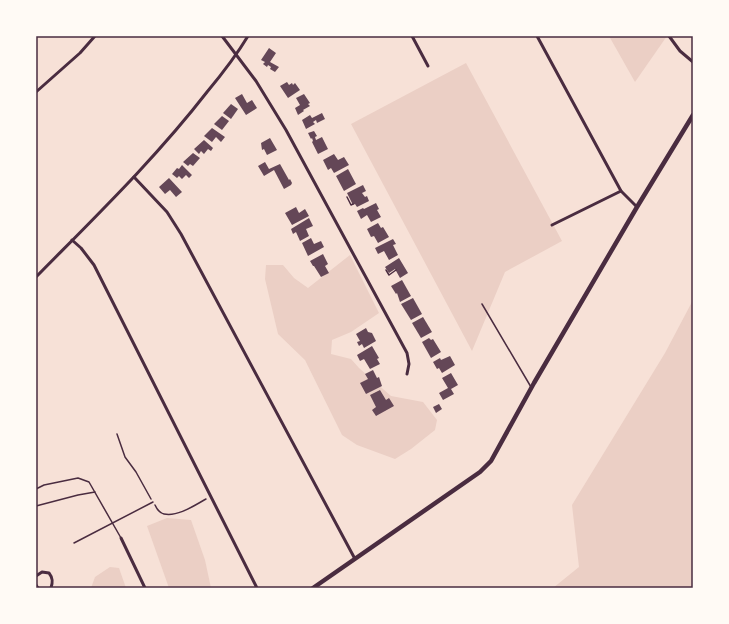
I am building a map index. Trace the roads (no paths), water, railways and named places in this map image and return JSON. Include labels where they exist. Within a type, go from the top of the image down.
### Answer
[{"type":"main road","points":[[313,588],[477,474],[491,461],[637,207],[693,115]]},
{"type":"street","points":[[222,36],[256,81],[286,130],[400,339],[409,359],[407,374]]},
{"type":"street","points":[[36,277],[134,177],[186,120],[237,55],[248,36]]},
{"type":"street","points":[[412,36],[428,66]]},
{"type":"street","points":[[537,36],[621,191],[637,207]]},
{"type":"street","points":[[669,36],[680,51],[693,62]]},
{"type":"street","points":[[36,92],[80,53],[92,37]]},
{"type":"street","points":[[134,177],[167,212],[181,234],[355,559]]},
{"type":"street","points":[[552,226],[621,191]]},
{"type":"street","points":[[72,240],[82,248],[94,265],[212,496],[257,588]]},
{"type":"street","points":[[121,538],[145,588]]},
{"type":"street","points":[[36,576],[42,572],[49,573],[53,583],[51,588]]},
{"type":"lane","points":[[482,304],[532,388]]},
{"type":"lane","points":[[36,489],[78,478],[89,482],[121,538]]},
{"type":"lane","points":[[36,506],[94,492]]},
{"type":"lane","points":[[74,543],[153,502]]}]
